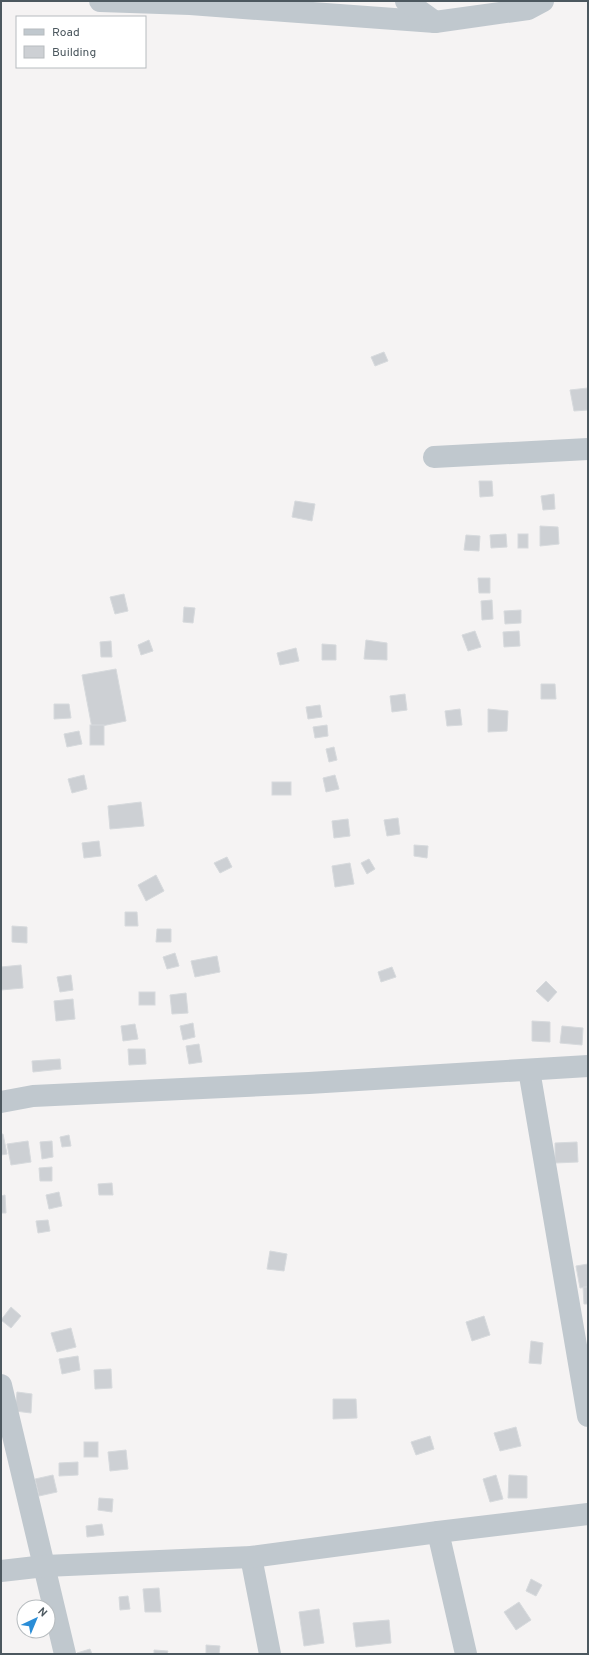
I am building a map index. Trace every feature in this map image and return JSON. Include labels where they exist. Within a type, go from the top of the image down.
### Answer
[{"type":"street","points":[[100,1],[190,4],[435,22],[528,9],[543,1]]},
{"type":"street","points":[[406,1],[435,22]]},
{"type":"street","points":[[434,458],[588,449]]},
{"type":"street","points":[[1,1102],[33,1096],[309,1083],[588,1066]]},
{"type":"street","points":[[529,1070],[588,1416]]},
{"type":"street","points":[[1,1386],[66,1654]]},
{"type":"street","points":[[1,1571],[45,1566],[251,1557],[588,1514]]},
{"type":"street","points":[[438,1532],[466,1654]]},
{"type":"street","points":[[251,1557],[270,1654]]},
{"type":"building","points":[[384,352],[388,361],[375,366],[371,357]]},
{"type":"building","points":[[588,388],[588,410],[574,411],[570,390]]},
{"type":"building","points":[[479,481],[492,481],[493,496],[480,497]]},
{"type":"building","points":[[554,494],[555,509],[543,510],[541,496]]},
{"type":"building","points":[[295,501],[315,504],[312,521],[292,517]]},
{"type":"building","points":[[540,526],[558,527],[559,544],[540,546]]},
{"type":"building","points":[[506,534],[507,547],[491,548],[490,535]]},
{"type":"building","points":[[518,534],[528,534],[528,548],[518,548]]},
{"type":"building","points":[[466,535],[480,536],[479,551],[464,550]]},
{"type":"building","points":[[478,578],[490,578],[490,593],[479,593]]},
{"type":"building","points":[[124,594],[128,611],[115,614],[110,597]]},
{"type":"building","points":[[492,600],[493,619],[482,620],[481,601]]},
{"type":"building","points":[[184,607],[195,608],[193,623],[183,622]]},
{"type":"building","points":[[521,610],[521,623],[505,624],[504,611]]},
{"type":"building","points":[[475,631],[481,647],[468,651],[462,635]]},
{"type":"building","points":[[519,631],[520,646],[504,647],[503,632]]},
{"type":"building","points":[[149,640],[153,651],[141,655],[138,645]]},
{"type":"building","points":[[366,640],[387,643],[387,660],[364,659]]},
{"type":"building","points":[[111,641],[112,657],[101,657],[100,642]]},
{"type":"building","points":[[322,644],[336,645],[336,660],[322,660]]},
{"type":"building","points":[[296,648],[299,661],[280,665],[277,653]]},
{"type":"building","points":[[116,669],[126,721],[92,728],[82,675]]},
{"type":"building","points":[[541,684],[555,684],[556,699],[541,699]]},
{"type":"building","points":[[405,694],[407,710],[392,712],[390,696]]},
{"type":"building","points":[[54,704],[69,704],[71,718],[54,719]]},
{"type":"building","points":[[320,705],[322,717],[308,719],[306,707]]},
{"type":"building","points":[[460,709],[462,725],[447,726],[445,711]]},
{"type":"building","points":[[488,709],[508,711],[507,731],[488,732]]},
{"type":"building","points":[[90,725],[104,725],[104,745],[90,745]]},
{"type":"building","points":[[327,725],[328,736],[315,738],[313,727]]},
{"type":"building","points":[[79,731],[82,744],[67,747],[64,734]]},
{"type":"building","points":[[334,747],[337,760],[329,762],[326,749]]},
{"type":"building","points":[[84,775],[87,789],[72,793],[68,779]]},
{"type":"building","points":[[335,775],[339,789],[326,792],[323,778]]},
{"type":"building","points":[[272,782],[291,782],[291,795],[272,795]]},
{"type":"building","points":[[141,802],[144,826],[110,829],[108,806]]},
{"type":"building","points":[[398,818],[400,834],[387,836],[384,820]]},
{"type":"building","points":[[348,819],[350,836],[334,838],[332,821]]},
{"type":"building","points":[[99,841],[101,856],[84,858],[82,843]]},
{"type":"building","points":[[414,845],[428,846],[427,858],[414,856]]},
{"type":"building","points":[[227,857],[232,867],[220,873],[214,863]]},
{"type":"building","points":[[369,859],[375,869],[367,874],[361,863]]},
{"type":"building","points":[[350,863],[354,884],[335,887],[332,866]]},
{"type":"building","points":[[156,875],[164,891],[146,901],[138,885]]},
{"type":"building","points":[[125,912],[137,912],[138,926],[125,926]]},
{"type":"building","points":[[12,926],[27,927],[27,943],[12,942]]},
{"type":"building","points":[[157,929],[171,929],[171,942],[156,942]]},
{"type":"building","points":[[175,953],[179,966],[167,969],[163,957]]},
{"type":"building","points":[[217,956],[220,972],[195,977],[191,961]]},
{"type":"building","points":[[21,965],[23,988],[1,990],[1,967]]},
{"type":"building","points":[[392,967],[396,977],[381,982],[378,972]]},
{"type":"building","points":[[71,975],[73,990],[60,992],[57,977]]},
{"type":"building","points":[[546,981],[557,992],[548,1002],[536,991]]},
{"type":"building","points":[[139,992],[155,992],[155,1005],[139,1005]]},
{"type":"building","points":[[186,993],[188,1013],[172,1014],[170,995]]},
{"type":"building","points":[[73,999],[75,1019],[56,1021],[54,1001]]},
{"type":"building","points":[[532,1021],[550,1022],[550,1042],[532,1041]]},
{"type":"building","points":[[193,1023],[195,1037],[183,1040],[180,1026]]},
{"type":"building","points":[[135,1024],[138,1039],[123,1041],[121,1026]]},
{"type":"building","points":[[562,1026],[583,1028],[582,1045],[560,1043]]},
{"type":"building","points":[[199,1044],[202,1062],[189,1064],[186,1046]]},
{"type":"building","points":[[128,1049],[145,1049],[146,1064],[129,1065]]},
{"type":"building","points":[[60,1059],[61,1069],[33,1072],[32,1061]]},
{"type":"building","points":[[1,1134],[3,1134],[7,1154],[1,1155]]},
{"type":"building","points":[[69,1135],[71,1146],[62,1147],[60,1137]]},
{"type":"building","points":[[28,1141],[31,1162],[11,1165],[7,1144]]},
{"type":"building","points":[[52,1141],[53,1157],[42,1159],[40,1142]]},
{"type":"building","points":[[577,1142],[578,1162],[555,1163],[555,1143]]},
{"type":"building","points":[[52,1167],[52,1181],[40,1181],[39,1168]]},
{"type":"building","points":[[112,1183],[113,1195],[99,1195],[98,1184]]},
{"type":"building","points":[[59,1192],[62,1206],[49,1209],[46,1195]]},
{"type":"building","points":[[5,1195],[6,1213],[1,1213],[1,1196]]},
{"type":"building","points":[[48,1220],[50,1231],[38,1233],[36,1221]]},
{"type":"building","points":[[270,1251],[287,1254],[284,1271],[267,1269]]},
{"type":"building","points":[[588,1264],[588,1287],[580,1288],[576,1266]]},
{"type":"building","points":[[583,1287],[588,1287],[588,1304],[584,1304]]},
{"type":"building","points":[[11,1307],[21,1316],[11,1328],[1,1320]]},
{"type":"building","points":[[484,1316],[490,1335],[472,1341],[466,1322]]},
{"type":"building","points":[[71,1328],[76,1347],[57,1352],[51,1333]]},
{"type":"building","points":[[531,1341],[543,1343],[541,1364],[529,1363]]},
{"type":"building","points":[[78,1356],[80,1370],[62,1374],[59,1359]]},
{"type":"building","points":[[111,1369],[112,1388],[95,1389],[94,1370]]},
{"type":"building","points":[[17,1392],[32,1394],[31,1413],[15,1411]]},
{"type":"building","points":[[333,1399],[356,1399],[357,1418],[333,1419]]},
{"type":"building","points":[[516,1427],[521,1446],[500,1451],[494,1433]]},
{"type":"building","points":[[430,1436],[434,1449],[416,1455],[411,1442]]},
{"type":"building","points":[[84,1442],[98,1442],[98,1457],[84,1457]]},
{"type":"building","points":[[126,1450],[128,1469],[110,1471],[108,1452]]},
{"type":"building","points":[[78,1462],[78,1475],[59,1476],[59,1463]]},
{"type":"building","points":[[53,1475],[57,1492],[39,1496],[35,1479]]},
{"type":"building","points":[[496,1475],[503,1499],[490,1502],[483,1479]]},
{"type":"building","points":[[509,1475],[527,1476],[527,1498],[508,1498]]},
{"type":"building","points":[[99,1498],[113,1499],[112,1512],[98,1510]]},
{"type":"building","points":[[102,1524],[104,1535],[87,1537],[86,1526]]},
{"type":"building","points":[[531,1579],[542,1585],[536,1596],[526,1591]]},
{"type":"building","points":[[159,1588],[161,1612],[145,1612],[143,1589]]},
{"type":"building","points":[[128,1596],[130,1609],[120,1610],[119,1597]]},
{"type":"building","points":[[519,1602],[531,1620],[516,1630],[504,1612]]},
{"type":"building","points":[[319,1609],[324,1643],[304,1646],[299,1612]]},
{"type":"building","points":[[389,1620],[391,1643],[356,1647],[353,1623]]},
{"type":"building","points":[[206,1645],[220,1646],[219,1654],[206,1653]]},
{"type":"building","points":[[90,1649],[92,1654],[77,1653]]},
{"type":"building","points":[[154,1650],[168,1651],[167,1654],[154,1654]]}]
